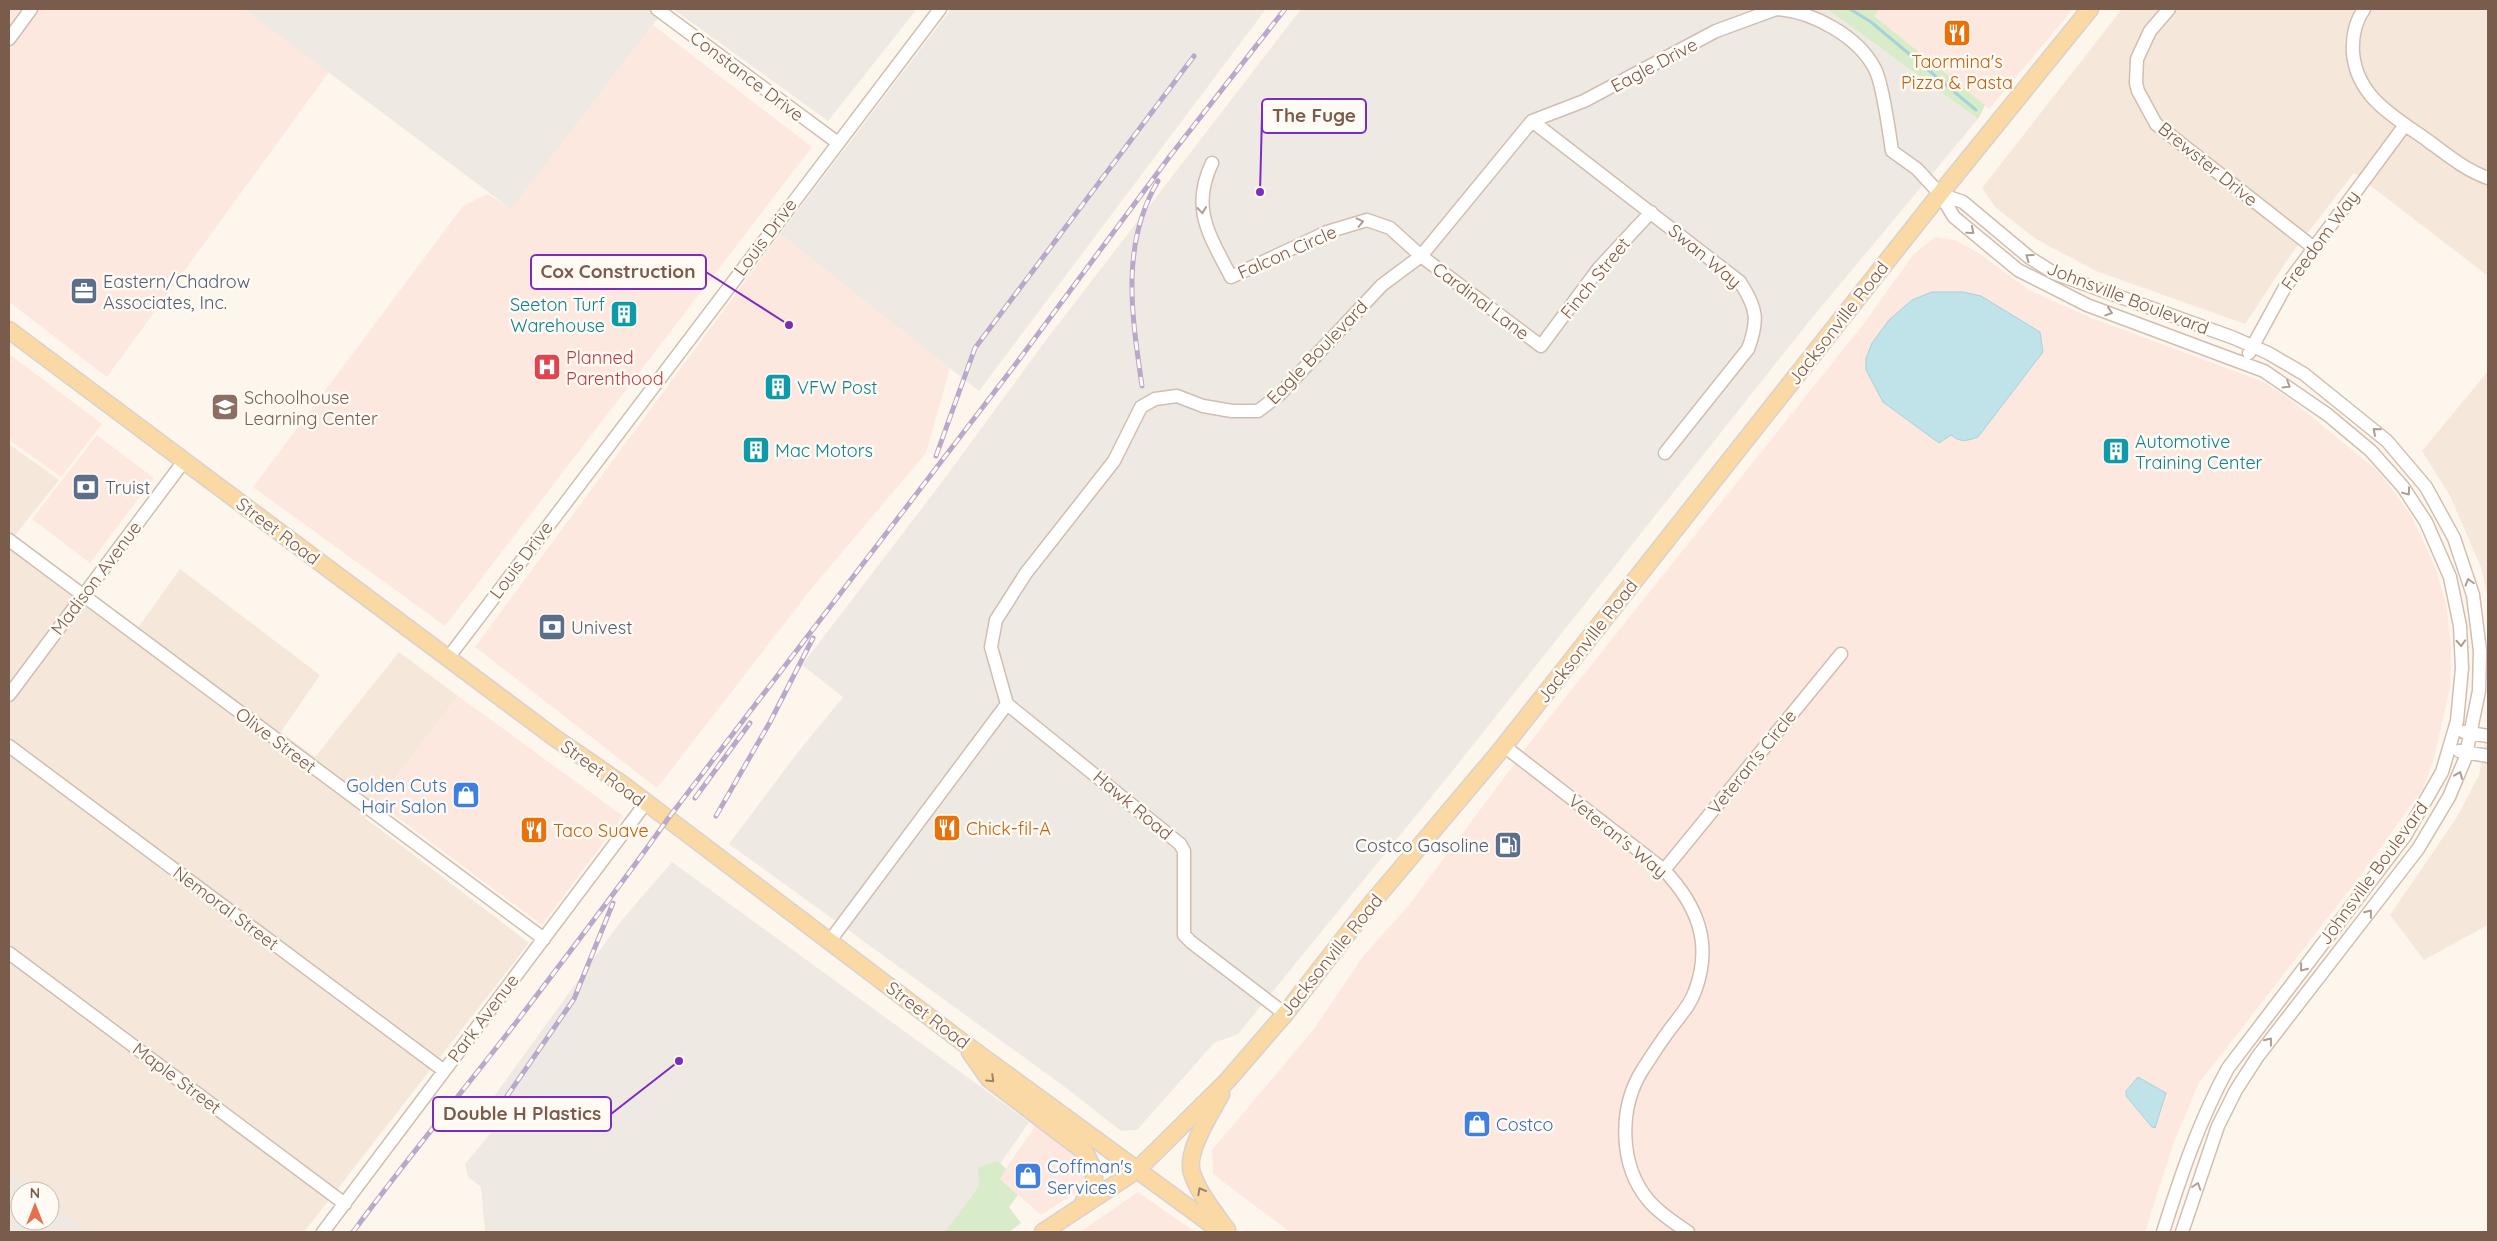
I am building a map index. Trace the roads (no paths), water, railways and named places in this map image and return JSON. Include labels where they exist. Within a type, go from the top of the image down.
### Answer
[{"type":"main road","name":"Jacksonville Road","points":[[1043,1232],[1137,1170],[1227,1081],[1284,1014],[1366,910],[1504,746],[1940,194],[2090,9]]},
{"type":"main road","name":"Street Road","points":[[9,330],[829,942],[1222,1232]]},
{"type":"main road","points":[[961,1040],[989,1079],[1085,1152],[1094,1171],[1094,1183],[1079,1210]]},
{"type":"main road","points":[[1227,1081],[1194,1146],[1192,1172],[1203,1195],[1228,1232]]},
{"type":"street","points":[[9,39],[31,9]]},
{"type":"street","name":"Constance Drive","points":[[656,9],[838,143]]},
{"type":"street","name":"Louis Drive","points":[[448,658],[940,9]]},
{"type":"street","name":"Eagle Drive","points":[[1532,121],[1584,101],[1716,31],[1777,9],[1795,10],[1826,23],[1853,41],[1876,69],[1892,151],[1917,169],[1940,194]]},
{"type":"street","name":"Brewster Drive","points":[[2169,9],[2150,31],[2137,59],[2136,83],[2138,92],[2156,124],[2314,248]]},
{"type":"street","points":[[2364,9],[2356,24],[2352,44],[2360,82],[2372,98],[2405,125],[2469,170],[2488,178]]},
{"type":"street","name":"Swan Way","points":[[1532,121],[1740,282],[1753,302],[1756,329],[1748,349],[1665,454]]},
{"type":"street","name":"Eagle Boulevard","points":[[1007,704],[1003,682],[991,647],[996,620],[1026,574],[1114,461],[1141,407],[1155,399],[1177,396],[1203,406],[1232,411],[1258,411],[1279,394],[1382,285],[1421,256],[1532,121]]},
{"type":"street","name":"Freedom Way","points":[[2244,362],[2285,287],[2405,125]]},
{"type":"street","name":"Falcon Circle","points":[[1212,163],[1202,190],[1202,217],[1231,278],[1328,232],[1367,220],[1384,224],[1421,256]]},
{"type":"street","name":"Johnsville Boulevard","points":[[1940,194],[1963,202],[2030,258],[2054,273],[2252,346],[2304,374],[2372,428],[2401,456],[2436,504],[2462,557],[2476,613],[2480,670],[2471,734],[2449,798],[2426,837],[2258,1056],[2236,1090],[2209,1146],[2182,1232]]},
{"type":"street","name":"Johnsville Boulevard","points":[[1940,194],[1954,217],[2018,270],[2064,295],[2244,362],[2264,371],[2295,390],[2356,438],[2391,472],[2415,502],[2426,522],[2450,577],[2460,626],[2461,688],[2455,729],[2442,772],[2405,836],[2228,1068],[2206,1108],[2191,1144],[2163,1232]]},
{"type":"street","name":"Finch Street","points":[[1541,346],[1599,268],[1651,212]]},
{"type":"street","name":"Cardinal Lane","points":[[1421,256],[1541,346]]},
{"type":"street","name":"Madison Avenue","points":[[9,695],[184,461]]},
{"type":"street","name":"Olive Street","points":[[9,540],[544,939]]},
{"type":"street","name":"Veteran's Circle","points":[[1664,870],[1840,654]]},
{"type":"street","points":[[829,942],[1007,704]]},
{"type":"street","name":"Hawk Road","points":[[1007,704],[1180,844],[1184,851],[1184,935],[1190,942],[1284,1014]]},
{"type":"street","points":[[2455,729],[2471,734],[2488,736]]},
{"type":"street","name":"Nemoral Street","points":[[9,746],[443,1070]]},
{"type":"street","name":"Veteran's Way","points":[[1504,746],[1664,870],[1680,887],[1694,910],[1702,944],[1702,964],[1690,1003],[1636,1081],[1627,1114],[1626,1148],[1635,1178],[1644,1194],[1658,1210],[1688,1232]]},
{"type":"street","points":[[2449,748],[2488,756]]},
{"type":"street","name":"Park Avenue","points":[[323,1232],[443,1070],[645,804]]},
{"type":"street","name":"Maple Street","points":[[9,953],[345,1204]]},
{"type":"water","points":[[1932,292],[1963,292],[1981,296],[2040,332],[2043,352],[1978,437],[1970,440],[1961,440],[1951,435],[1939,443],[1883,402],[1866,370],[1866,358],[1872,343],[1889,320],[1912,300]]},
{"type":"water","points":[[2138,1077],[2166,1093],[2155,1128],[2152,1127],[2126,1096],[2126,1091]]},
{"type":"waterway","points":[[1850,9],[1871,22],[1976,110]]},
{"type":"railway","points":[[353,1232],[518,1020],[667,820],[1015,365],[1170,156],[1285,9]]},
{"type":"railway","points":[[936,456],[975,348],[1194,56]]},
{"type":"railway","points":[[1142,386],[1135,333],[1132,281],[1138,230],[1146,205],[1158,181]]},
{"type":"railway","points":[[716,816],[770,722],[813,638]]},
{"type":"railway","points":[[695,798],[750,723]]},
{"type":"railway","points":[[507,1096],[574,999],[613,903]]},
{"type":"place","name":"Taormina's Pizza & Pasta","points":[[1957,33]]},
{"type":"place","name":"The Fuge","points":[[1260,192]]},
{"type":"place","name":"Eastern/Chadrow Associates, Inc.","points":[[84,291]]},
{"type":"place","name":"Seeton Turf Warehouse","points":[[624,314]]},
{"type":"place","name":"Cox Construction","points":[[789,325]]},
{"type":"place","name":"Planned Parenthood","points":[[547,367]]},
{"type":"place","name":"VFW Post","points":[[778,387]]},
{"type":"place","name":"Schoolhouse Learning Center","points":[[225,407]]},
{"type":"place","name":"Mac Motors","points":[[756,450]]},
{"type":"place","name":"Automotive Training Center","points":[[2116,451]]},
{"type":"place","name":"Truist","points":[[86,487]]},
{"type":"place","name":"Univest","points":[[552,627]]},
{"type":"place","name":"Golden Cuts Hair Salon","points":[[466,795]]},
{"type":"place","name":"Chick-fil-A","points":[[947,828]]},
{"type":"place","name":"Taco Suave","points":[[534,830]]},
{"type":"place","name":"Costco Gasoline","points":[[1508,845]]},
{"type":"place","name":"Double H Plastics","points":[[679,1061]]},
{"type":"place","name":"Costco","points":[[1477,1124]]},
{"type":"place","name":"Coffman's Services","points":[[1028,1176]]}]
